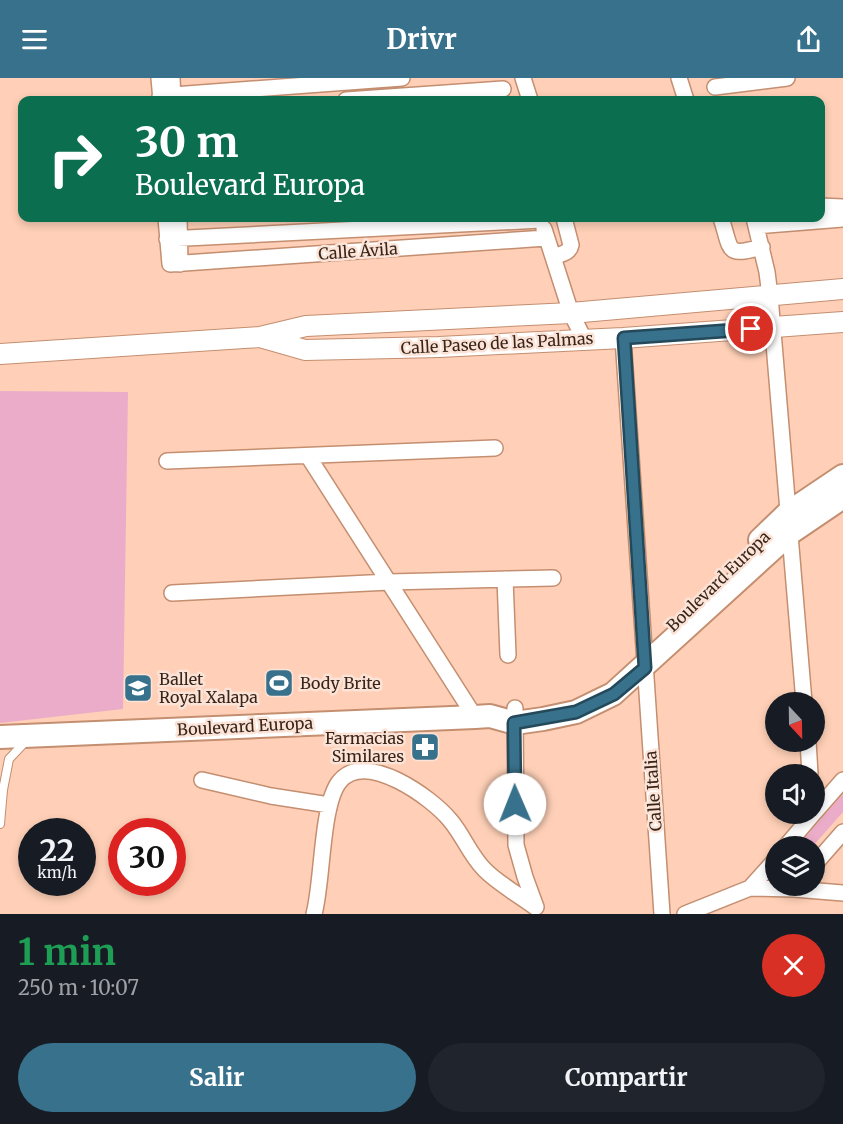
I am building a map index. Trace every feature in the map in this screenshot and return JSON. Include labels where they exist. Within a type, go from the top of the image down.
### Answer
[{"type":"main road","name":"Boulevard Europa","points":[[0,737],[515,716],[573,697],[644,660],[789,523],[843,476]]},
{"type":"main road","name":"Boulevard Europa","points":[[789,523],[843,497]]},
{"type":"street","points":[[159,78],[166,96]]},
{"type":"street","points":[[168,96],[172,78]]},
{"type":"street","points":[[226,96],[255,95],[402,78]]},
{"type":"street","points":[[523,78],[529,96]]},
{"type":"street","points":[[679,78],[685,96]]},
{"type":"street","points":[[716,88],[788,78]]},
{"type":"street","points":[[385,79],[385,96]]},
{"type":"street","points":[[411,96],[503,89]]},
{"type":"street","points":[[825,206],[843,207]]},
{"type":"street","points":[[825,220],[843,219]]},
{"type":"street","points":[[168,222],[174,239]]},
{"type":"street","points":[[174,239],[178,222]]},
{"type":"street","name":"Calle Ávila","points":[[480,222],[174,239],[175,264],[546,238]]},
{"type":"street","points":[[541,222],[571,313],[584,339]]},
{"type":"street","points":[[553,257],[571,249],[572,245],[565,222]]},
{"type":"street","points":[[722,222],[730,248],[734,252],[739,253],[762,247]]},
{"type":"street","points":[[756,222],[770,296],[803,692]]},
{"type":"street","points":[[404,227],[404,248]]},
{"type":"street","points":[[282,233],[283,256]]},
{"type":"street","name":"Calle Paseo de las Palmas","points":[[0,354],[260,337],[306,326],[571,313],[843,289]]},
{"type":"street","name":"Calle Paseo de las Palmas","points":[[260,337],[305,350],[439,348],[624,338],[843,322]]},
{"type":"street","name":"Calle Italia","points":[[624,338],[662,914]]},
{"type":"street","points":[[167,461],[495,448]]},
{"type":"street","points":[[308,456],[389,582],[482,716]]},
{"type":"street","points":[[172,593],[389,582],[554,578]]},
{"type":"street","points":[[505,579],[508,655]]},
{"type":"street","points":[[515,716],[516,845],[525,878],[539,910]]},
{"type":"street","points":[[314,914],[319,895],[328,806],[340,781],[349,774],[362,770],[397,780],[425,797],[450,819],[483,869],[539,910]]},
{"type":"street","points":[[202,780],[328,806]]},
{"type":"street","points":[[825,800],[843,780]]},
{"type":"street","points":[[794,836],[805,824]]},
{"type":"street","points":[[825,852],[843,832]]},
{"type":"street","points":[[750,888],[765,871]]},
{"type":"street","points":[[684,914],[750,888],[765,888]]},
{"type":"street","points":[[825,891],[843,893]]},
{"type":"lane","points":[[0,824],[9,759],[30,736]]},
{"type":"shaded area","points":[[0,391],[128,392],[123,709],[0,723]]},
{"type":"shaded area","points":[[843,794],[843,812],[822,836],[806,836],[816,824],[825,824],[825,814]]},
{"type":"place","name":"Body Brite","points":[[279,683]]},
{"type":"place","name":"Ballet Royal Xalapa","points":[[138,688]]},
{"type":"place","name":"Farmacias Similares","points":[[425,747]]},
{"type":"route","points":[[515,804],[514,723],[576,712],[614,694],[645,668],[624,338],[751,329]]}]
